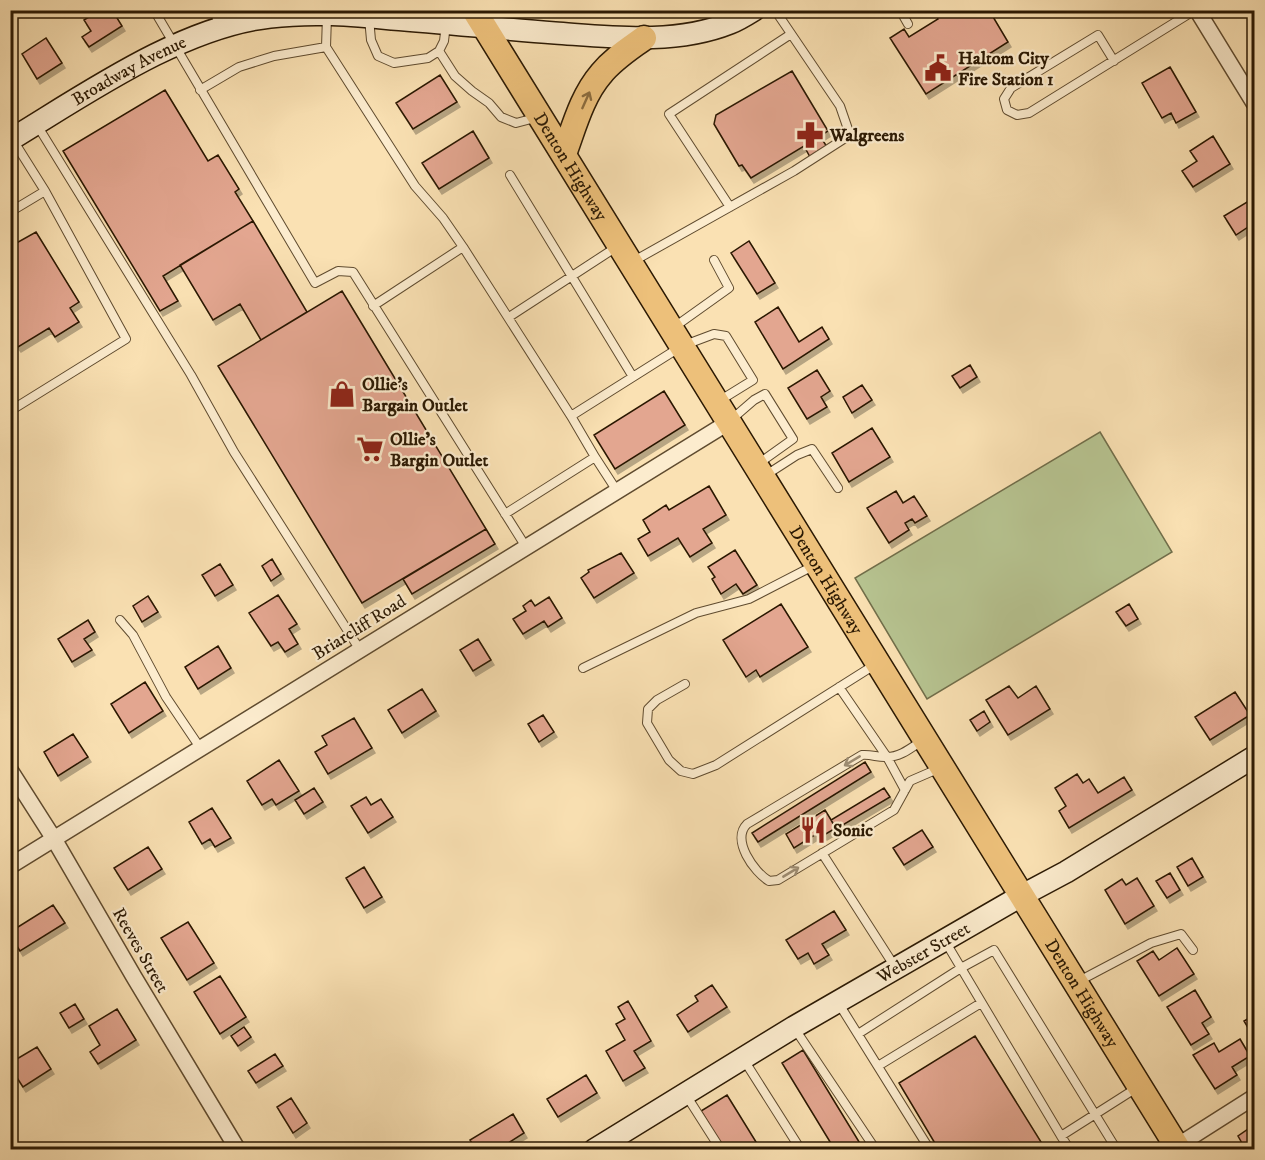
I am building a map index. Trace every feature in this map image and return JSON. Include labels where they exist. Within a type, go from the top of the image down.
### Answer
[{"type":"main road","name":"Broadway Avenue","points":[[11,140],[120,73],[175,46],[217,19],[268,17],[303,12],[446,23],[479,18],[526,31],[644,38],[696,33],[730,23],[754,10]]},
{"type":"main road","name":"Denton Highway","points":[[479,18],[1178,1148]]},
{"type":"main road","points":[[564,154],[583,103],[596,81],[616,59],[644,38]]},
{"type":"main road","name":"Webster Street","points":[[594,1149],[794,1027],[1021,896],[1066,873],[1254,757]]},
{"type":"street","points":[[1196,10],[1254,103]]},
{"type":"street","name":"Briarcliff Road","points":[[10,866],[617,491],[722,412]]},
{"type":"street","name":"Reeves Street","points":[[10,770],[54,839],[238,1149]]},
{"type":"street","points":[[1178,1148],[1254,1097]]},
{"type":"lane","points":[[509,317],[572,277],[730,207],[794,171],[850,135],[840,106],[775,10]]},
{"type":"lane","points":[[900,10],[908,24]]},
{"type":"lane","points":[[1114,61],[1098,35],[1011,88],[1004,99],[1007,110],[1017,115],[1029,113],[1114,61],[1196,10]]},
{"type":"lane","points":[[157,12],[200,90],[315,283],[339,271],[353,272],[526,548]]},
{"type":"lane","points":[[327,15],[326,47],[415,186],[443,218],[509,317],[617,491]]},
{"type":"lane","points":[[369,17],[371,40],[378,57],[394,63],[428,58],[439,51],[444,40],[446,23]]},
{"type":"lane","points":[[730,207],[669,114],[791,34]]},
{"type":"lane","points":[[200,90],[239,67],[273,56],[326,47]]},
{"type":"lane","points":[[439,51],[455,76],[501,117],[516,123],[539,116]]},
{"type":"lane","points":[[36,124],[191,375],[234,452],[360,650]]},
{"type":"lane","points":[[10,411],[126,339],[45,191],[11,140]]},
{"type":"lane","points":[[510,174],[633,377]]},
{"type":"lane","points":[[10,212],[45,191]]},
{"type":"lane","points":[[373,306],[463,247]]},
{"type":"lane","points":[[571,416],[633,377],[729,288],[714,260]]},
{"type":"lane","points":[[676,337],[714,334],[726,336],[753,380],[722,412]]},
{"type":"lane","points":[[722,412],[765,394],[793,439],[759,472]]},
{"type":"lane","points":[[759,472],[812,448],[838,488]]},
{"type":"lane","points":[[505,514],[596,457]]},
{"type":"lane","points":[[583,668],[696,613],[749,599],[816,564]]},
{"type":"lane","points":[[120,620],[132,635],[166,697],[201,749]]},
{"type":"lane","points":[[685,684],[657,700],[648,709],[647,723],[669,760],[681,771],[693,774],[716,765],[877,663]]},
{"type":"lane","points":[[839,687],[887,758],[905,790]]},
{"type":"lane","points":[[924,739],[903,753],[887,758],[873,754],[862,755],[762,814],[743,829],[741,835],[747,856],[756,872],[769,881],[778,880],[894,810],[910,781],[942,767]]},
{"type":"lane","points":[[822,853],[896,969]]},
{"type":"lane","points":[[1076,983],[1151,943],[1181,934],[1193,950]]},
{"type":"lane","points":[[945,941],[1070,1149]]},
{"type":"lane","points":[[858,1034],[961,968],[994,950],[1117,1149]]},
{"type":"lane","points":[[838,1003],[930,1149]]},
{"type":"lane","points":[[878,1066],[981,1003]]},
{"type":"lane","points":[[794,1027],[876,1149]]},
{"type":"lane","points":[[742,1058],[801,1149]]},
{"type":"lane","points":[[1061,1136],[1140,1087]]},
{"type":"lane","points":[[685,1093],[721,1149]]},
{"type":"green space","points":[[1100,432],[1172,552],[927,699],[855,578]]},
{"type":"building","points":[[100,10],[105,10],[109,16],[114,13],[122,26],[89,47],[82,37],[91,31],[84,20]]},
{"type":"building","name":"Haltom City Fire Station 1","points":[[933,10],[989,10],[1008,42],[926,94],[890,38],[904,29],[909,37],[938,19]]},
{"type":"building","points":[[46,38],[62,63],[37,79],[22,54]]},
{"type":"building","points":[[1170,67],[1196,112],[1176,123],[1171,113],[1162,118],[1142,83]]},
{"type":"building","name":"Walgreens","points":[[792,71],[828,131],[820,136],[827,147],[810,157],[804,146],[751,178],[742,165],[739,166],[714,124],[716,115]]},
{"type":"building","points":[[440,75],[457,102],[413,129],[396,103]]},
{"type":"building","points":[[165,90],[208,161],[218,155],[239,189],[235,192],[253,221],[163,276],[178,301],[160,311],[63,151]]},
{"type":"building","points":[[473,131],[489,158],[439,189],[422,163]]},
{"type":"building","points":[[1213,136],[1230,164],[1193,187],[1182,171],[1197,161],[1190,151]]},
{"type":"building","points":[[1252,199],[1254,223],[1236,235],[1224,216]]},
{"type":"building","points":[[253,221],[307,312],[261,340],[240,304],[213,320],[180,265]]},
{"type":"building","points":[[36,232],[79,302],[70,308],[79,322],[55,337],[49,328],[18,347],[10,336],[10,241],[13,245]]},
{"type":"building","points":[[749,241],[775,283],[757,294],[731,253]]},
{"type":"building","points":[[342,291],[486,529],[362,603],[218,366]]},
{"type":"building","points":[[778,307],[799,342],[822,327],[829,339],[783,369],[755,322]]},
{"type":"building","points":[[970,365],[977,377],[960,388],[952,376]]},
{"type":"building","points":[[817,370],[830,391],[821,397],[827,407],[807,419],[788,388]]},
{"type":"building","points":[[862,385],[872,400],[852,413],[843,397]]},
{"type":"building","points":[[664,391],[685,425],[615,469],[594,435]]},
{"type":"building","points":[[872,428],[890,457],[849,482],[832,453]]},
{"type":"building","points":[[709,486],[726,515],[703,529],[712,543],[690,557],[678,538],[648,556],[638,539],[650,532],[643,520],[666,505],[669,510]]},
{"type":"building","points":[[896,491],[903,503],[914,496],[927,516],[915,523],[912,519],[905,523],[909,530],[889,543],[867,508]]},
{"type":"building","points":[[486,529],[495,544],[412,594],[403,579]]},
{"type":"building","points":[[735,550],[757,585],[743,594],[736,584],[721,594],[712,579],[715,577],[708,567]]},
{"type":"building","points":[[621,553],[634,573],[594,598],[581,578],[589,572],[588,570]]},
{"type":"building","points":[[272,559],[281,574],[271,581],[262,566]]},
{"type":"building","points":[[220,564],[233,585],[215,596],[202,575]]},
{"type":"building","points":[[278,595],[297,624],[289,629],[298,644],[285,652],[278,642],[271,646],[249,613]]},
{"type":"building","points":[[148,596],[158,612],[142,622],[133,606]]},
{"type":"building","points":[[549,597],[562,618],[548,627],[544,621],[523,634],[513,619],[526,611],[523,606],[531,600],[535,606]]},
{"type":"building","points":[[781,604],[808,647],[760,677],[756,670],[746,677],[723,640]]},
{"type":"building","points":[[1129,604],[1138,619],[1126,626],[1116,612]]},
{"type":"building","points":[[88,620],[95,632],[84,639],[92,650],[72,662],[58,639]]},
{"type":"building","points":[[478,639],[491,660],[473,671],[460,650]]},
{"type":"building","points":[[218,646],[231,668],[198,689],[185,667]]},
{"type":"building","points":[[145,682],[163,711],[129,733],[111,704]]},
{"type":"building","points":[[1009,686],[1018,698],[1036,686],[1050,709],[1008,735],[986,700]]},
{"type":"building","points":[[422,689],[436,711],[402,733],[388,710]]},
{"type":"building","points":[[1235,692],[1250,715],[1210,740],[1195,717]]},
{"type":"building","points":[[984,711],[990,722],[977,731],[970,720]]},
{"type":"building","points":[[543,715],[554,732],[539,742],[528,724]]},
{"type":"building","points":[[354,718],[372,748],[328,774],[315,752],[327,745],[322,736]]},
{"type":"building","points":[[73,734],[88,757],[58,776],[44,752]]},
{"type":"building","points":[[279,760],[299,791],[276,805],[272,799],[262,805],[247,781]]},
{"type":"building","points":[[865,762],[871,772],[758,842],[752,833]]},
{"type":"building","points":[[1077,774],[1083,783],[1089,779],[1098,793],[1124,777],[1132,790],[1069,828],[1059,811],[1066,806],[1055,788]]},
{"type":"building","points":[[314,788],[323,802],[304,814],[295,800]]},
{"type":"building","points":[[884,788],[890,797],[836,829],[831,820]]},
{"type":"building","points":[[366,797],[371,805],[381,799],[393,817],[368,833],[351,806]]},
{"type":"building","points":[[212,808],[231,838],[215,847],[210,839],[202,844],[189,822]]},
{"type":"building","name":"Sonic","points":[[825,810],[836,828],[824,835],[821,831],[794,848],[786,834]]},
{"type":"building","points":[[922,830],[933,847],[904,865],[893,848]]},
{"type":"building","points":[[148,847],[162,869],[128,890],[114,868]]},
{"type":"building","points":[[1192,858],[1203,877],[1188,886],[1177,867]]},
{"type":"building","points":[[364,867],[382,897],[364,908],[346,878]]},
{"type":"building","points":[[1170,873],[1180,890],[1167,898],[1156,881]]},
{"type":"building","points":[[1137,878],[1154,906],[1125,924],[1105,890],[1122,879],[1126,885]]},
{"type":"building","points":[[53,905],[65,923],[20,951],[10,932]]},
{"type":"building","points":[[834,911],[846,930],[822,944],[829,955],[814,964],[808,953],[798,959],[786,940]]},
{"type":"building","points":[[188,922],[214,963],[187,980],[161,938]]},
{"type":"building","points":[[1177,948],[1194,974],[1159,996],[1137,961],[1153,951],[1159,960]]},
{"type":"building","points":[[220,976],[246,1017],[220,1034],[194,992]]},
{"type":"building","points":[[712,985],[727,1007],[688,1032],[677,1015],[698,1001],[695,996]]},
{"type":"building","points":[[1195,990],[1211,1017],[1202,1023],[1209,1034],[1191,1045],[1167,1007]]},
{"type":"building","points":[[628,1001],[651,1041],[634,1051],[645,1068],[623,1081],[606,1051],[625,1040],[616,1024],[625,1019],[618,1007]]},
{"type":"building","points":[[75,1004],[84,1019],[69,1028],[60,1013]]},
{"type":"building","points":[[117,1009],[136,1040],[98,1064],[90,1052],[100,1045],[89,1026]]},
{"type":"building","points":[[1254,1015],[1254,1038],[1244,1021]]},
{"type":"building","points":[[244,1027],[251,1037],[238,1046],[231,1036]]},
{"type":"building","points":[[975,1036],[1046,1150],[954,1150],[952,1147],[948,1150],[939,1150],[899,1083]]},
{"type":"building","points":[[1240,1039],[1250,1056],[1232,1067],[1237,1075],[1215,1089],[1193,1055],[1214,1043],[1219,1052]]},
{"type":"building","points":[[37,1047],[51,1069],[23,1087],[10,1067],[10,1063]]},
{"type":"building","points":[[803,1050],[864,1150],[835,1150],[782,1063]]},
{"type":"building","points":[[275,1054],[283,1066],[256,1083],[248,1071]]},
{"type":"building","points":[[586,1075],[597,1093],[558,1117],[547,1099]]},
{"type":"building","points":[[727,1095],[761,1150],[725,1150],[701,1111]]},
{"type":"building","points":[[291,1098],[307,1123],[293,1133],[277,1107]]},
{"type":"building","points":[[513,1114],[524,1133],[497,1150],[476,1150],[470,1140]]},
{"type":"building","points":[[1254,1125],[1254,1150],[1246,1150],[1238,1136]]},
{"type":"place","name":"Haltom City Fire Station 1","points":[[938,68]]},
{"type":"place","name":"Walgreens","points":[[810,135]]},
{"type":"place","name":"Ollie's Bargain Outlet","points":[[342,394]]},
{"type":"place","name":"Ollie's Bargin Outlet","points":[[370,449]]},
{"type":"place","name":"Sonic","points":[[813,830]]}]
